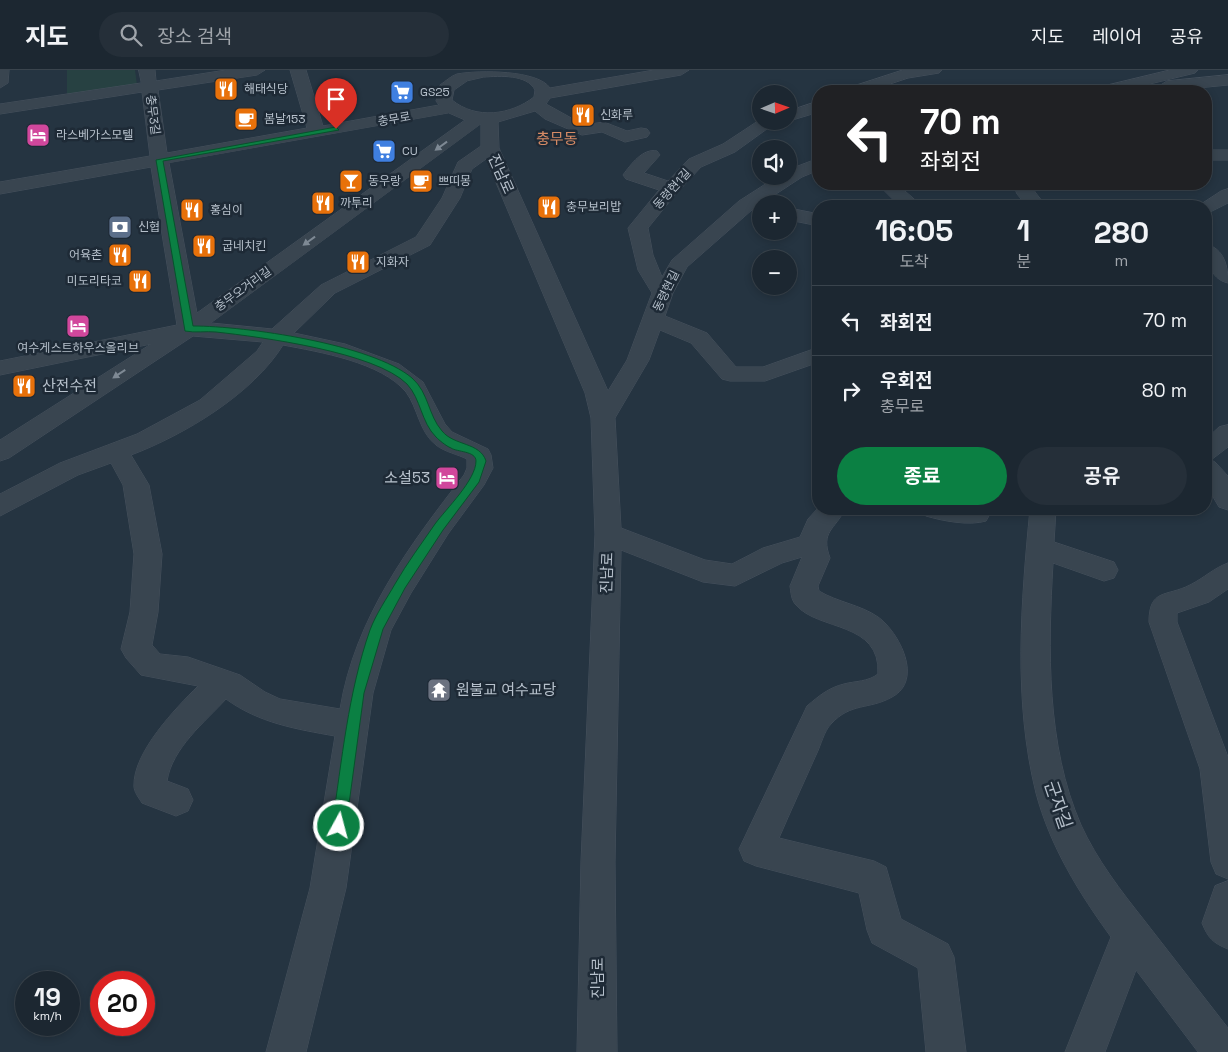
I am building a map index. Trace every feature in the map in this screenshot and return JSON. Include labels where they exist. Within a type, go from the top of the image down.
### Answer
[{"type":"street","points":[[0,83],[1,70]]},
{"type":"street","points":[[0,108],[148,78],[257,70]]},
{"type":"street","points":[[298,70],[317,132]]},
{"type":"street","points":[[641,133],[625,137],[604,126],[582,130],[551,115],[541,99],[541,84],[536,80],[510,71],[467,72],[446,88],[444,101],[452,108],[467,115],[485,117],[511,115],[541,99],[681,70]]},
{"type":"street","points":[[872,85],[906,74],[934,70]]},
{"type":"street","points":[[1129,85],[1190,70]]},
{"type":"street","name":"충무3길","points":[[148,78],[159,160]]},
{"type":"street","points":[[1177,85],[1228,80]]},
{"type":"street","name":"충무로","points":[[0,188],[452,108]]},
{"type":"street","points":[[798,113],[812,108]]},
{"type":"street","name":"진남로","points":[[485,117],[490,148],[597,394],[603,418],[608,534],[598,862],[597,1052]]},
{"type":"street","name":"충무오거리길","points":[[0,452],[189,329],[485,117]]},
{"type":"street","name":"동령현1길","points":[[662,292],[652,280],[645,264],[638,228],[695,164],[742,140],[757,130]]},
{"type":"street","points":[[0,506],[69,469],[146,440],[208,406],[265,356],[277,337],[334,284],[365,272],[423,241],[451,198],[464,166],[490,148]]},
{"type":"street","points":[[651,155],[632,175],[672,188]]},
{"type":"street","points":[[1212,155],[1228,155]]},
{"type":"street","points":[[159,160],[189,329]]},
{"type":"street","name":"동령현길","points":[[768,195],[796,173],[812,166]]},
{"type":"street","points":[[893,190],[903,200]]},
{"type":"street","points":[[1212,204],[1228,195]]},
{"type":"street","name":"동령현길","points":[[603,418],[638,360],[662,292],[679,264],[752,208]]},
{"type":"street","points":[[797,216],[812,219]]},
{"type":"street","points":[[1212,257],[1228,277]]},
{"type":"street","points":[[653,319],[699,338],[730,374],[765,374],[812,357]]},
{"type":"street","points":[[0,368],[189,329],[213,329],[277,337],[350,354],[396,372],[408,380],[420,394],[438,434],[454,446],[473,450],[479,455],[480,468],[475,479],[439,527],[401,585],[377,629],[358,693],[328,888],[286,1052]]},
{"type":"street","points":[[1212,448],[1228,433]]},
{"type":"street","points":[[118,452],[136,485],[148,554],[144,612],[136,649],[152,666],[188,670],[229,684],[254,702],[279,712],[352,726]]},
{"type":"street","points":[[1212,475],[1219,483],[1228,500]]},
{"type":"street","points":[[826,515],[816,526],[810,544],[816,558],[804,586],[806,597],[814,604],[859,619],[874,631],[886,644],[894,672],[889,683],[879,689],[833,702],[818,716],[756,849],[874,879],[885,930],[934,957],[946,1052]]},
{"type":"street","name":"군자길","points":[[1043,515],[1040,548],[1038,680],[1044,761],[1066,831],[1092,878],[1131,933],[1222,1052]]},
{"type":"street","points":[[608,534],[703,571],[735,575],[773,555],[810,544]]},
{"type":"street","points":[[1040,548],[1104,570]]},
{"type":"street","points":[[1228,574],[1199,594],[1169,603],[1163,609],[1163,622],[1216,769],[1228,862]]},
{"type":"street","points":[[176,800],[154,792],[150,787],[153,768],[163,750],[222,682]]},
{"type":"street","points":[[1228,899],[1220,923],[1228,931]]},
{"type":"street","points":[[1085,1052],[1131,933]]},
{"type":"green space","points":[[67,70],[135,70],[137,85],[67,95]]},
{"type":"place","name":"해태식당","points":[[226,89]]},
{"type":"place","name":"GS25","points":[[402,92]]},
{"type":"place","name":"신화루","points":[[583,115]]},
{"type":"place","name":"봄날153","points":[[246,119]]},
{"type":"place","name":"라스베가스모텔","points":[[38,135]]},
{"type":"place","name":"CU","points":[[384,151]]},
{"type":"place","name":"동우랑","points":[[351,181]]},
{"type":"place","name":"쁘띠몽","points":[[421,181]]},
{"type":"place","name":"까투리","points":[[323,203]]},
{"type":"place","name":"충무보리밥","points":[[549,207]]},
{"type":"place","name":"홍심이","points":[[192,210]]},
{"type":"place","name":"신협","points":[[120,227]]},
{"type":"place","name":"굽네치킨","points":[[204,246]]},
{"type":"place","name":"어육촌","points":[[120,255]]},
{"type":"place","name":"지화자","points":[[358,262]]},
{"type":"place","name":"미도리타코","points":[[140,281]]},
{"type":"place","name":"여수게스트하우스올리브","points":[[78,326]]},
{"type":"place","name":"산전수전","points":[[24,386]]},
{"type":"place","name":"소설53","points":[[447,478]]},
{"type":"place","name":"원불교 여수교당","points":[[439,690]]},
{"type":"district","name":"충무동","points":[[557,139]]},
{"type":"route","points":[[336,129],[159,160],[189,329],[213,329],[291,339],[350,354],[386,367],[408,380],[420,394],[438,434],[454,446],[473,450],[479,455],[481,461],[475,479],[439,527],[401,585],[377,629],[358,693],[339,826]]}]
